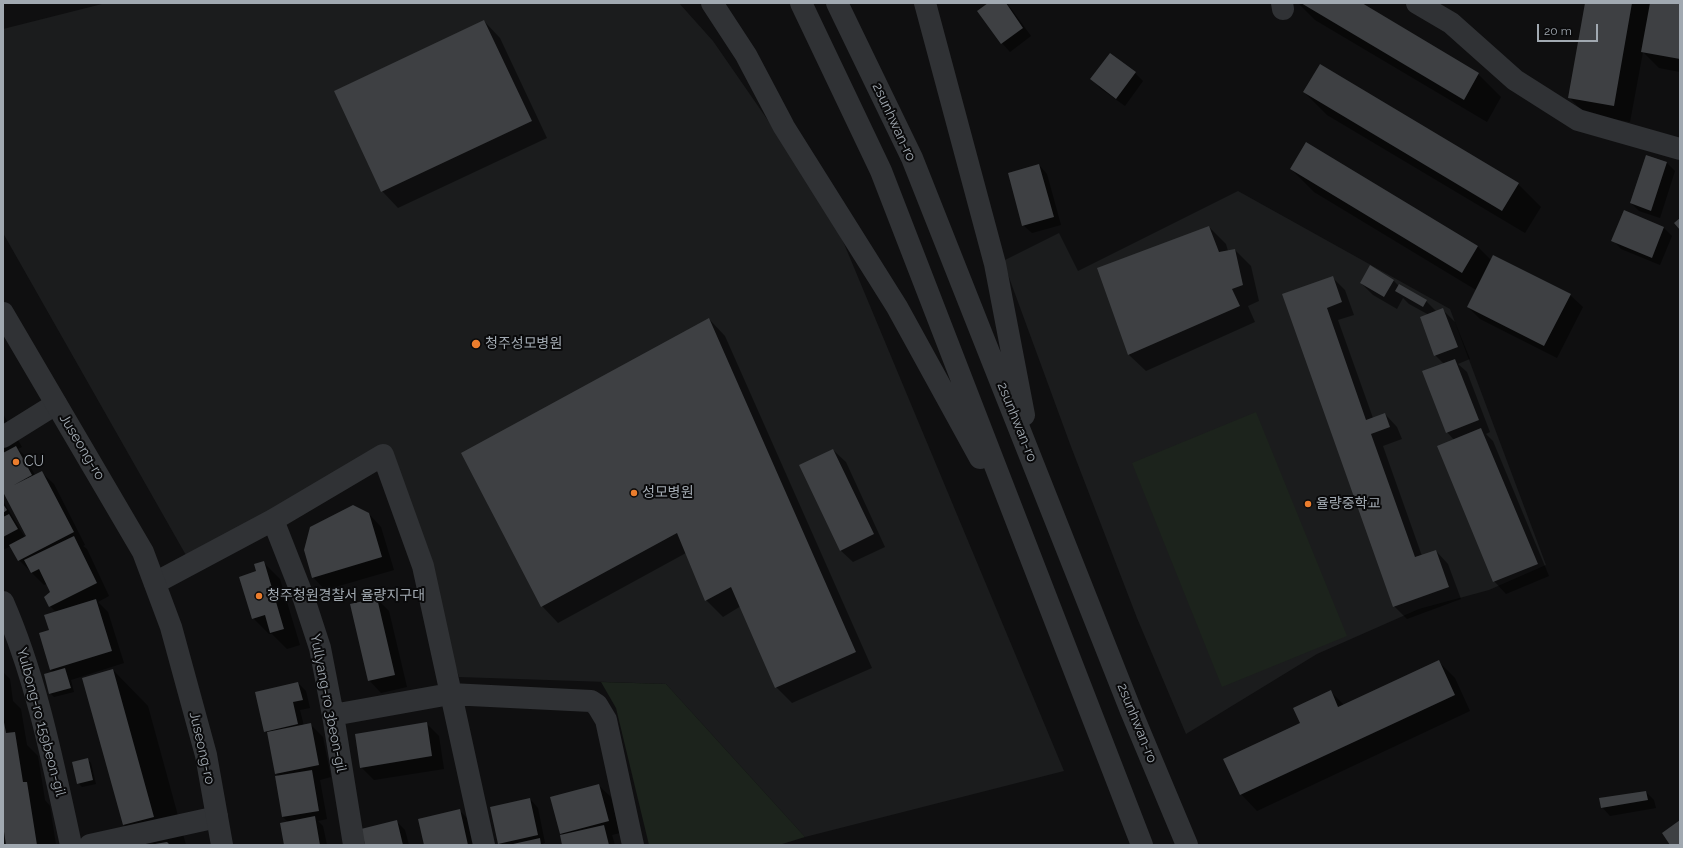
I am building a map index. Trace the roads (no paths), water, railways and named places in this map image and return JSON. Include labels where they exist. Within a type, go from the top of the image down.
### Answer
[{"type":"street","points":[[712,3],[746,55],[784,127],[897,307],[1021,532]]},
{"type":"street","points":[[801,3],[881,171],[1142,845]]},
{"type":"street","name":"2sunhwan-ro","points":[[837,3],[912,158],[1131,711],[1187,845]]},
{"type":"street","points":[[925,3],[995,264],[1034,467]]},
{"type":"street","points":[[1417,3],[1451,23],[1515,80],[1578,120],[1680,149]]},
{"type":"street","name":"Juseong-ro","points":[[3,313],[144,552],[171,627],[206,755],[222,845]]},
{"type":"street","points":[[3,437],[56,404]]},
{"type":"street","points":[[155,583],[273,520],[383,456],[424,566],[450,694],[484,845]]},
{"type":"street","name":"Yullyang-ro 3beon-gil","points":[[273,520],[304,599],[320,648],[333,714],[354,845]]},
{"type":"street","name":"Yulbong-ro 159beon-gil","points":[[3,602],[18,637],[34,688],[51,752],[71,845]]},
{"type":"street","points":[[333,714],[450,694],[591,701],[597,705],[606,720],[633,845]]},
{"type":"street","points":[[90,845],[217,817]]},
{"type":"place","name":"청주성모병원","points":[[476,344]]},
{"type":"place","name":"CU","points":[[16,462]]},
{"type":"place","name":"성모병원","points":[[634,493]]},
{"type":"place","name":"율량중학교","points":[[1308,504]]},
{"type":"place","name":"청주청원경찰서 율량지구대","points":[[259,596]]}]
